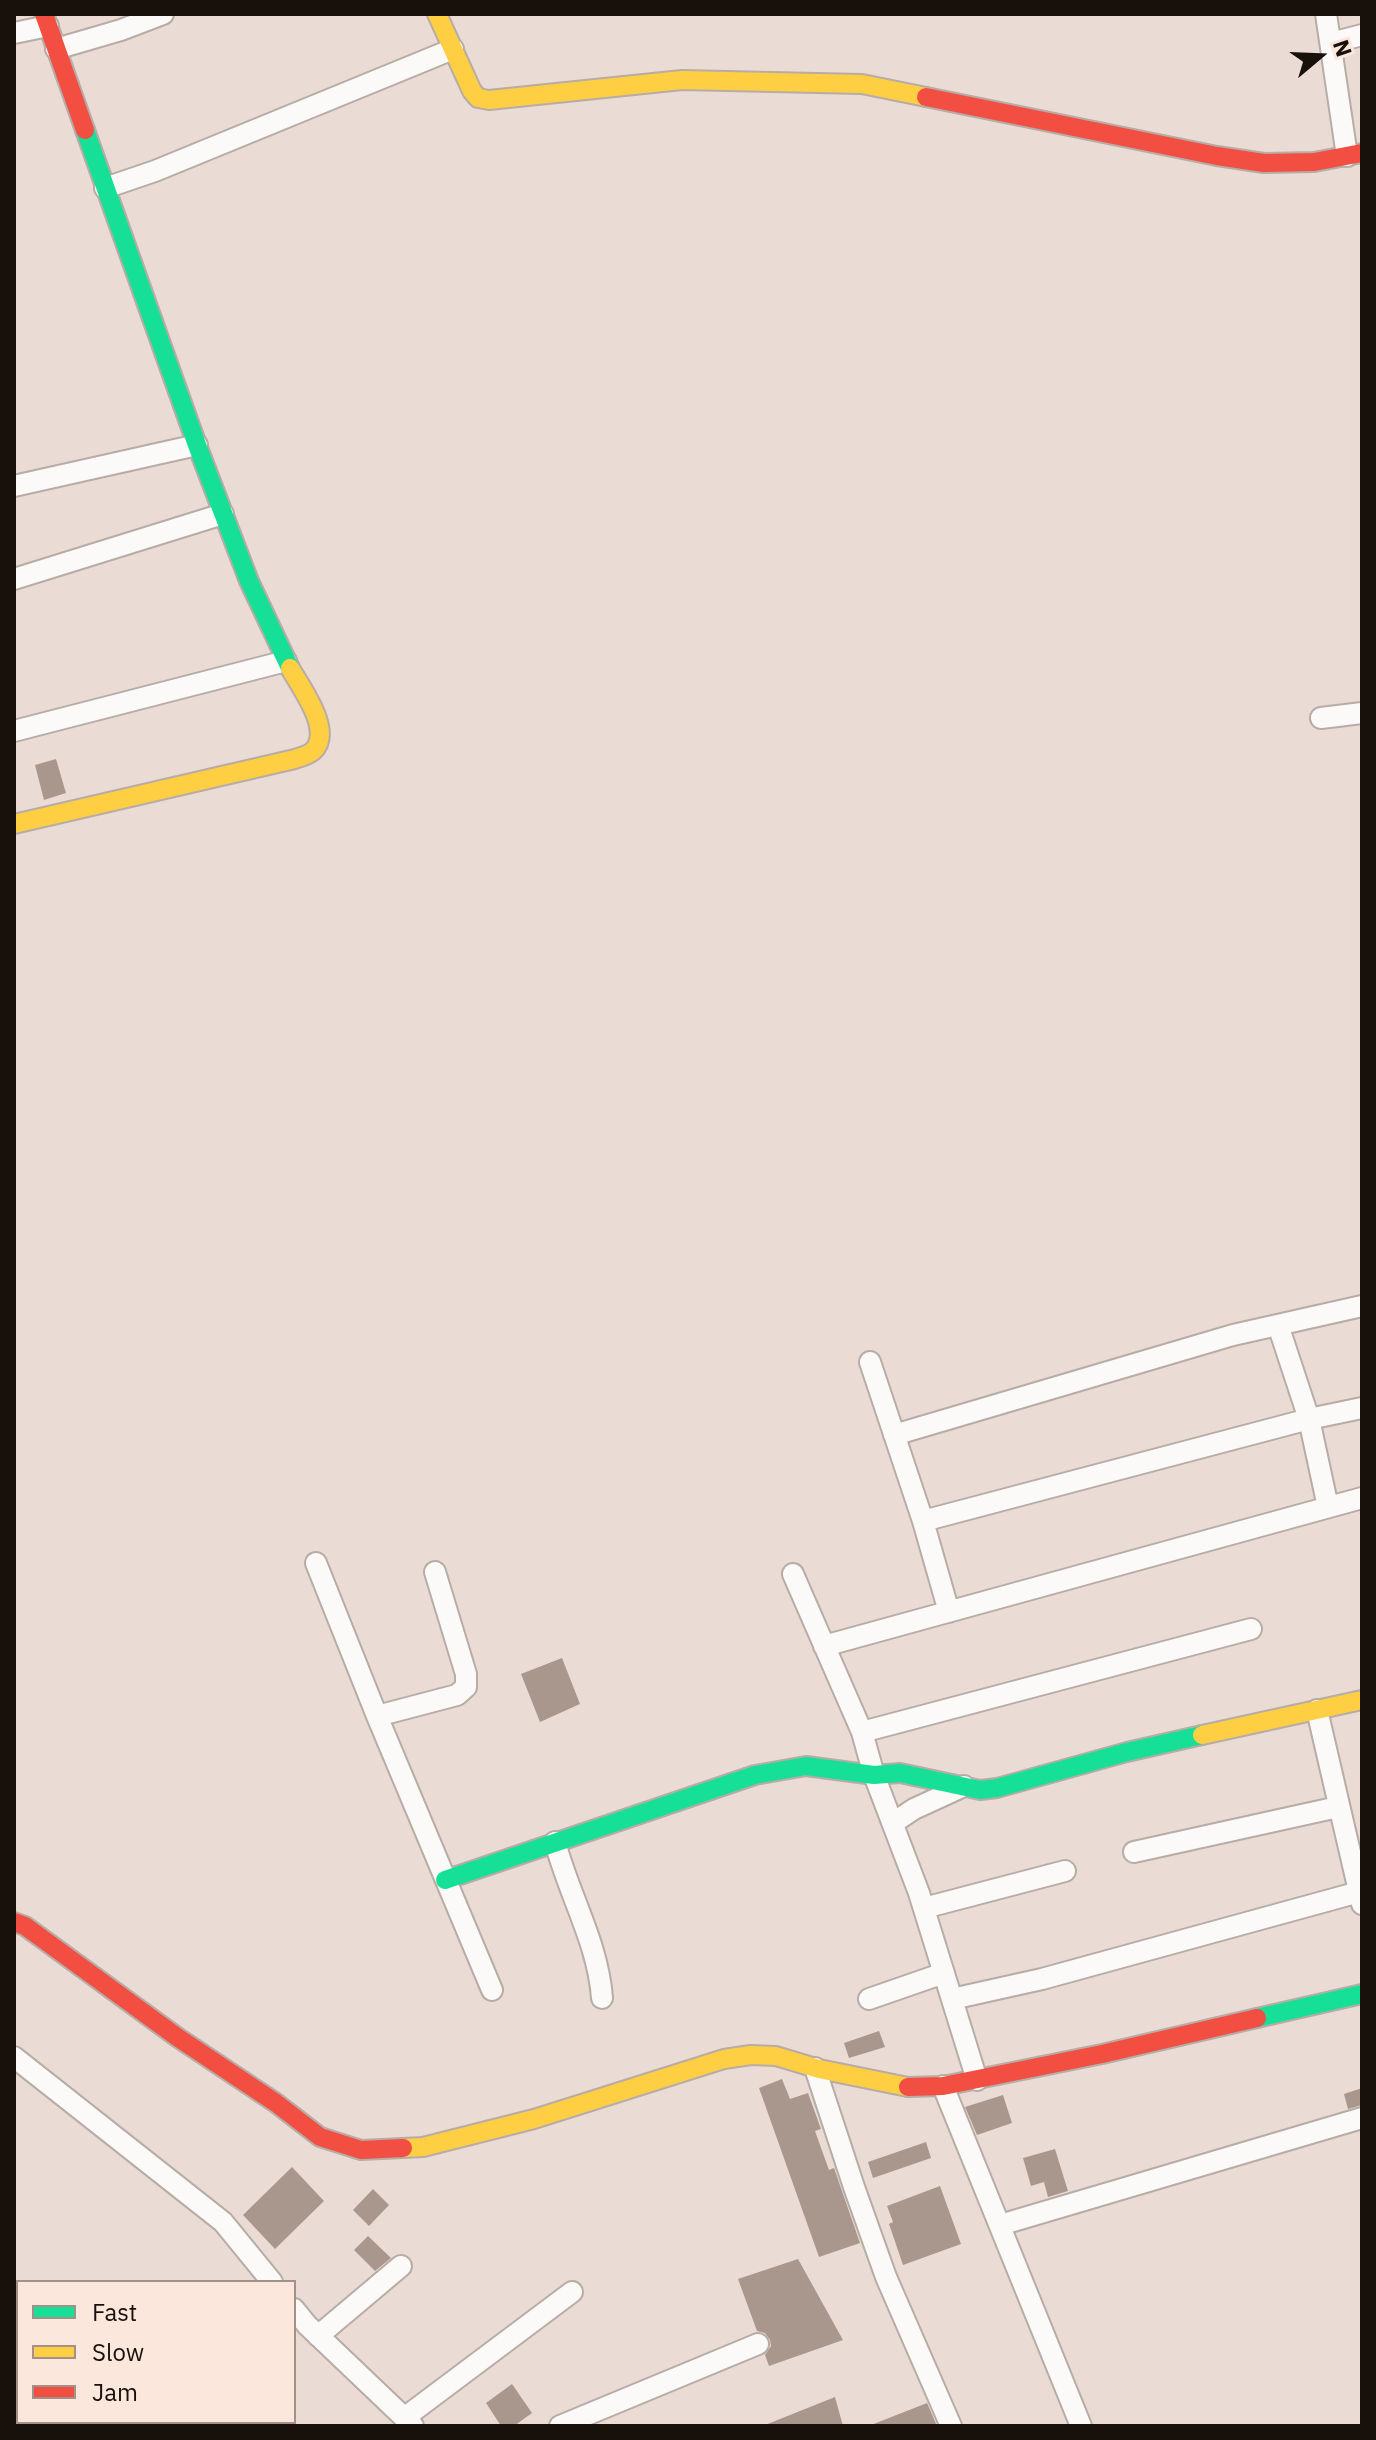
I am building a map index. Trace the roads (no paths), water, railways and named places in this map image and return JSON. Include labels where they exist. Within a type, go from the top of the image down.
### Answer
[{"type":"street","points":[[56,49],[163,14]]},
{"type":"street","points":[[437,14],[472,91],[478,98],[489,100],[682,80],[862,84],[1264,163],[1314,162],[1354,154],[1326,14]]},
{"type":"street","points":[[14,33],[46,20],[223,514],[249,581],[320,727],[320,740],[312,752],[295,759],[14,824]]},
{"type":"street","points":[[1331,43],[1362,35]]},
{"type":"street","points":[[105,188],[155,171],[453,49]]},
{"type":"street","points":[[14,486],[197,445]]},
{"type":"street","points":[[14,579],[223,514]]},
{"type":"street","points":[[14,731],[286,661]]},
{"type":"street","points":[[1321,718],[1362,713]]},
{"type":"street","points":[[894,1435],[1233,1335],[1362,1306]]},
{"type":"street","points":[[1278,1325],[1309,1419],[1328,1507]]},
{"type":"street","points":[[870,1362],[923,1521],[949,1612]]},
{"type":"street","points":[[923,1521],[1309,1419],[1362,1408]]},
{"type":"street","points":[[824,1646],[1362,1498]]},
{"type":"street","points":[[316,1563],[492,1990]]},
{"type":"street","points":[[377,1716],[457,1695],[466,1687],[466,1674],[435,1572]]},
{"type":"street","points":[[793,1574],[862,1732],[874,1775],[924,1908],[977,2080]]},
{"type":"street","points":[[862,1732],[1251,1629]]},
{"type":"street","points":[[445,1880],[755,1775],[787,1768],[832,1768],[874,1775],[900,1773],[980,1790],[997,1788],[1127,1752],[1362,1700]]},
{"type":"street","points":[[952,1999],[1360,1898],[1317,1710]]},
{"type":"street","points":[[893,1823],[914,1809],[964,1786]]},
{"type":"street","points":[[1134,1852],[1338,1807]]},
{"type":"street","points":[[555,1842],[564,1877],[588,1931],[600,1972],[602,1998]]},
{"type":"street","points":[[924,1908],[1065,1871]]},
{"type":"street","points":[[14,1922],[25,1926],[320,2137],[361,2150],[423,2147],[534,2119],[724,2059],[751,2055],[776,2056],[815,2068],[910,2087],[943,2086],[1117,2051],[1362,1994]]},
{"type":"street","points":[[869,1999],[944,1973]]},
{"type":"street","points":[[14,2057],[223,2222],[270,2280]]},
{"type":"street","points":[[815,2068],[886,2277],[951,2426]]},
{"type":"street","points":[[943,2086],[1081,2426]]},
{"type":"street","points":[[1000,2225],[1362,2118]]},
{"type":"street","points":[[318,2336],[401,2266]]},
{"type":"street","points":[[296,2311],[408,2422],[572,2292]]},
{"type":"street","points":[[560,2426],[758,2344]]}]
